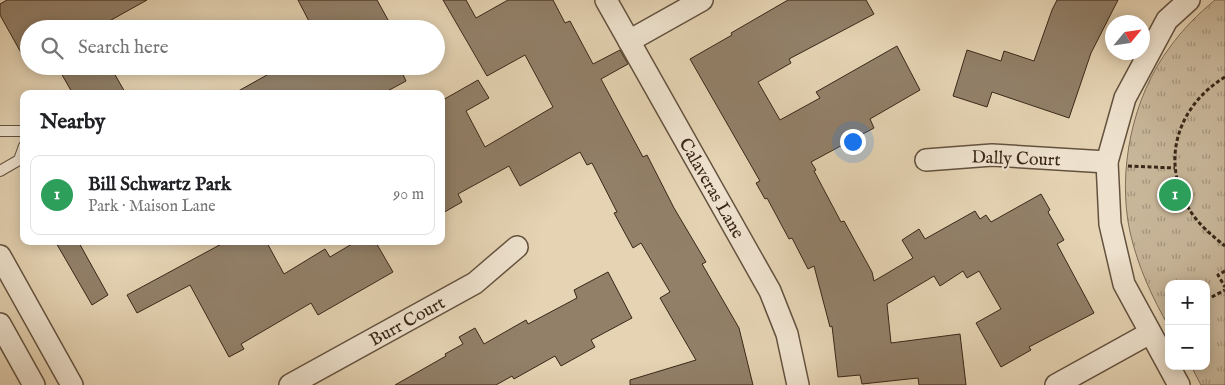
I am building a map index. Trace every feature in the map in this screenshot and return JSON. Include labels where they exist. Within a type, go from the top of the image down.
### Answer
[{"type":"street","name":"Calaveras Lane","points":[[606,0],[770,291],[787,334],[798,385]]},
{"type":"street","points":[[629,41],[702,0]]},
{"type":"street","points":[[1179,385],[1124,284],[1110,224],[1107,162],[1125,98],[1168,20],[1189,0]]},
{"type":"street","name":"Dally Court","points":[[926,160],[992,155],[1107,162]]},
{"type":"street","name":"Burr Court","points":[[290,385],[475,284],[517,247]]},
{"type":"street","points":[[0,256],[72,385]]},
{"type":"street","points":[[0,324],[34,385]]},
{"type":"street","points":[[1056,385],[1150,333]]},
{"type":"lane","points":[[0,131],[20,131]]},
{"type":"lane","points":[[0,171],[19,160],[20,157]]},
{"type":"path","points":[[1225,77],[1213,84],[1195,102],[1182,124],[1176,145],[1175,168],[1180,191],[1188,208],[1201,225],[1225,246]]},
{"type":"path","points":[[1107,162],[1136,167],[1175,168]]},
{"type":"path","points":[[1210,297],[1225,288],[1218,275],[1225,271]]},
{"type":"green space","points":[[1215,0],[1225,0],[1225,385],[1201,385],[1193,370],[1210,370],[1210,280],[1165,280],[1165,319],[1141,270],[1130,232],[1126,209],[1127,160],[1137,112],[1157,67],[1175,40]]},
{"type":"building","points":[[7,0],[147,0],[111,20],[20,20],[20,51],[0,15],[0,4]]},
{"type":"building","points":[[298,0],[377,0],[388,20],[308,20]]},
{"type":"building","points":[[443,0],[466,0],[476,18],[508,0],[553,0],[565,23],[570,21],[593,64],[620,50],[628,64],[601,79],[643,157],[647,155],[674,208],[706,262],[702,264],[739,328],[753,385],[630,385],[630,380],[696,360],[660,298],[670,292],[641,243],[633,248],[614,213],[617,212],[592,163],[587,165],[580,152],[520,186],[509,166],[458,194],[462,202],[445,212],[445,99],[478,80],[489,98],[466,111],[485,147],[553,107],[525,55],[487,76]]},
{"type":"building","points":[[788,0],[866,0],[874,14],[789,59],[791,63],[758,82],[780,120],[820,98],[816,92],[897,46],[920,90],[870,119],[874,128],[811,162],[841,222],[844,221],[872,272],[874,281],[913,258],[902,240],[919,229],[925,239],[975,211],[980,219],[986,215],[991,222],[1041,194],[1050,210],[1048,212],[1064,240],[1057,244],[1094,313],[1029,347],[1031,350],[1001,367],[976,323],[1001,309],[979,271],[967,278],[963,271],[940,286],[934,276],[887,304],[891,343],[960,334],[966,385],[919,385],[918,378],[862,384],[860,375],[838,377],[832,326],[830,327],[814,266],[808,269],[792,238],[789,239],[767,198],[765,199],[756,183],[760,181],[690,59]]},
{"type":"building","points":[[1057,0],[1118,0],[1110,15],[1105,15],[1105,26],[1091,53],[1069,118],[992,92],[987,107],[953,96],[967,50],[1001,61],[1004,51],[1034,61]]},
{"type":"building","points":[[62,75],[115,75],[124,90],[71,90]]},
{"type":"building","points":[[267,75],[403,75],[406,81],[389,90],[240,90]]},
{"type":"building","points":[[57,245],[80,245],[108,295],[92,305]]},
{"type":"building","points":[[220,245],[268,245],[284,274],[325,249],[330,257],[350,245],[377,245],[393,272],[318,315],[311,303],[241,344],[244,349],[229,357],[190,285],[137,313],[127,295]]},
{"type":"building","points":[[608,272],[632,318],[591,340],[595,347],[561,366],[555,356],[514,379],[512,376],[496,385],[395,385],[463,344],[459,337],[475,328],[484,344],[526,320],[528,324],[577,298],[574,290]]},
{"type":"place","name":"Bill Schwartz Park","points":[[1175,195]]}]
